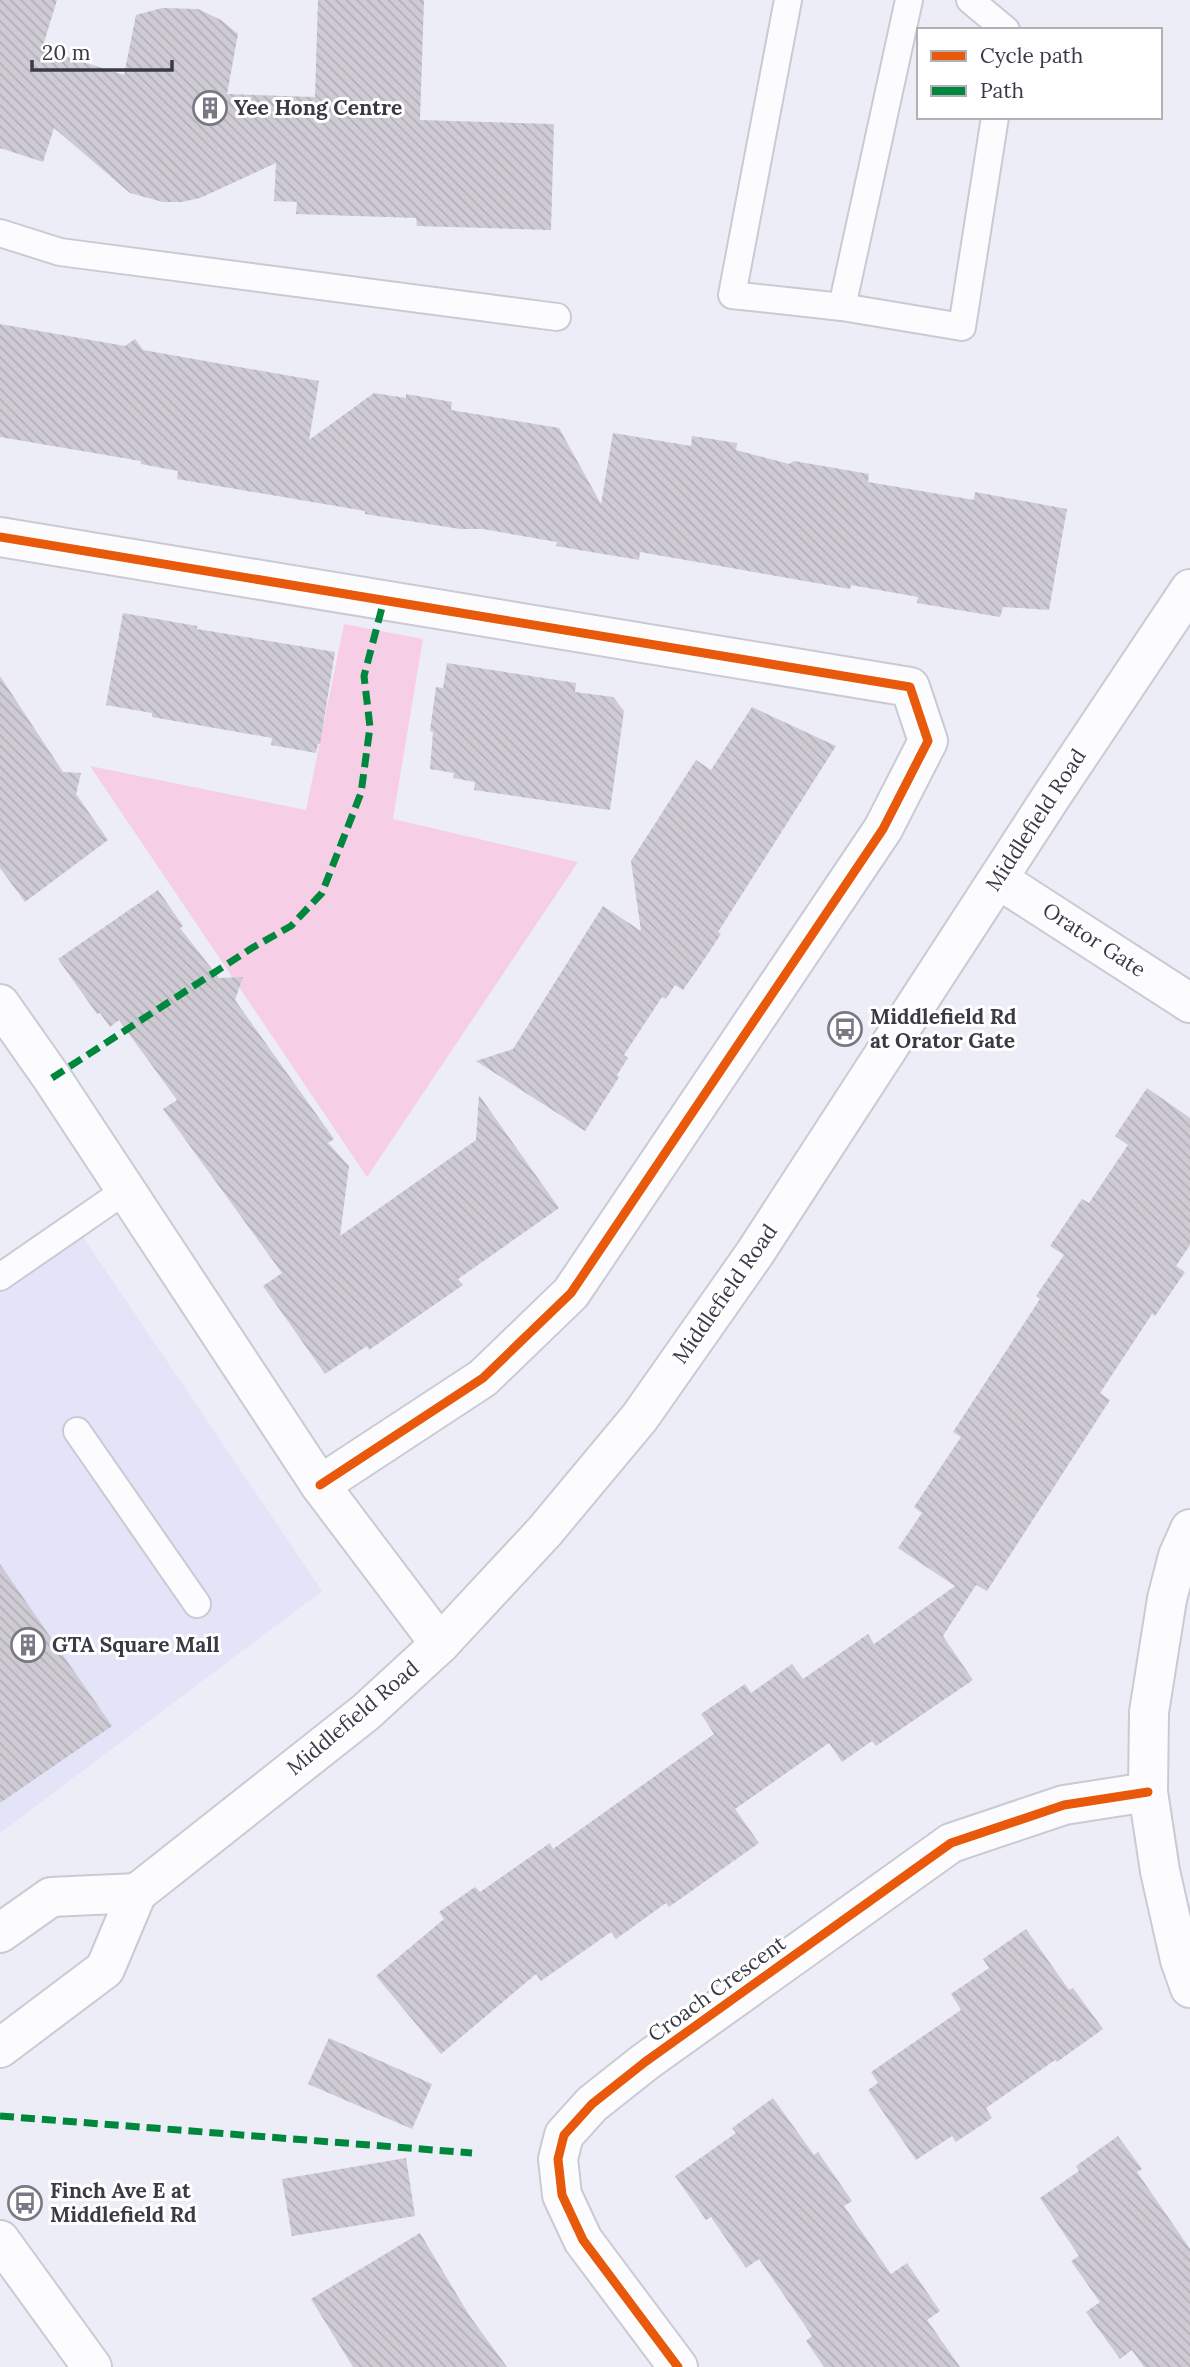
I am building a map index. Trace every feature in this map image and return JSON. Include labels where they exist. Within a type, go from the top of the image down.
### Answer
[{"type":"street","points":[[0,537],[909,687],[928,741],[883,829],[571,1293],[483,1378],[320,1485]]},
{"type":"street","name":"Middlefield Road","points":[[0,2048],[105,1969],[137,1893],[366,1712],[440,1644],[545,1531],[640,1417],[755,1253],[1190,589]]},
{"type":"street","name":"Orator Gate","points":[[998,879],[1190,1003]]},
{"type":"street","points":[[0,1004],[320,1485],[440,1644]]},
{"type":"street","points":[[1190,1529],[1178,1556],[1167,1599],[1149,1712],[1148,1792],[1160,1871],[1180,1960],[1190,1988]]},
{"type":"street","name":"Croach Crescent","points":[[678,2367],[583,2240],[562,2195],[558,2159],[564,2135],[592,2104],[645,2062],[951,1843],[1063,1805],[1148,1792]]},
{"type":"street","points":[[0,1933],[51,1897],[137,1893]]},
{"type":"street","points":[[0,2240],[92,2367]]},
{"type":"lane","points":[[788,0],[732,295],[842,307],[962,327],[995,119]]},
{"type":"lane","points":[[842,307],[909,0]]},
{"type":"lane","points":[[970,0],[1004,28]]},
{"type":"lane","points":[[0,233],[60,252],[557,317]]},
{"type":"lane","points":[[0,1277],[126,1190]]},
{"type":"lane","points":[[77,1431],[197,1604]]},
{"type":"shaded area","points":[[344,624],[423,639],[393,819],[578,862],[367,1177],[90,766],[306,810]]},
{"type":"shaded area","points":[[83,1237],[322,1591],[0,1833],[0,1292]]},
{"type":"building","name":"Yee Hong Centre","points":[[0,0],[57,0],[42,49],[124,75],[136,15],[162,8],[198,9],[221,20],[238,34],[227,94],[315,97],[318,0],[424,0],[420,120],[554,124],[551,230],[417,226],[416,218],[296,214],[297,202],[274,201],[276,163],[200,198],[163,202],[130,193],[54,128],[43,162],[0,148]]},
{"type":"building","points":[[0,324],[125,346],[135,339],[143,350],[319,381],[309,440],[374,393],[406,398],[406,394],[452,402],[451,410],[559,428],[601,504],[613,433],[691,446],[692,436],[737,443],[736,450],[789,464],[794,461],[869,474],[868,482],[974,500],[975,492],[1067,509],[1049,610],[1003,607],[1000,617],[917,603],[918,597],[851,585],[850,589],[640,552],[639,560],[556,546],[557,542],[483,529],[460,529],[365,514],[365,511],[177,479],[178,471],[141,464],[141,461],[0,437]]},
{"type":"building","points":[[123,613],[197,626],[197,629],[335,652],[320,744],[316,753],[271,745],[272,738],[152,717],[152,713],[106,705]]},
{"type":"building","points":[[447,663],[576,683],[575,692],[613,697],[624,711],[610,810],[474,790],[475,782],[453,778],[454,773],[430,769],[433,732],[430,731],[436,687],[443,688]]},
{"type":"building","points":[[0,676],[63,772],[81,773],[76,794],[108,840],[25,902],[0,868]]},
{"type":"building","points":[[752,707],[836,746],[718,932],[721,934],[697,970],[683,990],[675,985],[666,999],[662,997],[624,1055],[628,1058],[617,1075],[619,1077],[585,1131],[476,1061],[513,1049],[603,906],[641,931],[631,861],[696,760],[711,770]]},
{"type":"building","points":[[158,890],[183,926],[180,928],[219,978],[243,977],[235,1000],[334,1139],[328,1143],[349,1166],[340,1236],[476,1140],[479,1095],[559,1208],[458,1279],[463,1285],[369,1350],[367,1346],[325,1374],[263,1286],[282,1273],[163,1109],[177,1100],[119,1020],[110,1027],[100,1013],[97,1014],[58,959]]},
{"type":"building","points":[[1147,1088],[1190,1118],[1190,1245],[1176,1266],[1185,1272],[1155,1316],[1152,1314],[1100,1393],[1110,1400],[987,1591],[976,1585],[943,1636],[973,1680],[876,1746],[872,1741],[842,1762],[829,1743],[735,1809],[759,1843],[669,1907],[666,1903],[616,1939],[611,1932],[541,1981],[536,1974],[441,2054],[376,1976],[444,1919],[439,1912],[475,1887],[480,1892],[550,1843],[553,1849],[714,1734],[701,1714],[745,1684],[751,1693],[792,1664],[803,1679],[868,1634],[874,1644],[955,1586],[898,1548],[922,1513],[914,1507],[961,1437],[953,1432],[1040,1299],[1036,1296],[1064,1255],[1050,1246],[1082,1199],[1089,1203],[1128,1145],[1115,1136]]},
{"type":"building","name":"GTA Square Mall","points":[[0,1564],[112,1726],[0,1803]]},
{"type":"building","points":[[1026,1929],[1069,1990],[1073,1988],[1103,2029],[986,2108],[992,2118],[956,2142],[952,2136],[916,2160],[868,2090],[878,2083],[871,2072],[961,2010],[951,1994],[989,1968],[983,1959]]},
{"type":"building","points":[[329,2038],[432,2084],[412,2129],[308,2084]]},
{"type":"building","points":[[773,2098],[814,2155],[818,2152],[852,2201],[844,2206],[891,2274],[907,2263],[940,2311],[927,2320],[960,2367],[824,2367],[806,2341],[812,2336],[759,2259],[746,2268],[711,2217],[706,2220],[675,2176],[736,2133],[732,2128]]},
{"type":"building","points":[[1118,2136],[1142,2169],[1137,2172],[1190,2249],[1190,2367],[1144,2367],[1132,2350],[1120,2359],[1086,2312],[1100,2302],[1071,2261],[1079,2256],[1040,2198],[1079,2171],[1076,2166]]},
{"type":"building","points":[[406,2158],[415,2216],[292,2236],[282,2179]]},
{"type":"building","points":[[420,2233],[469,2315],[507,2367],[353,2367],[311,2299]]},
{"type":"marked path","points":[[52,1078],[252,948],[291,926],[322,893],[361,793],[370,727],[364,676],[384,600]]},
{"type":"marked path","points":[[0,2116],[472,2153]]},
{"type":"cycle path","points":[[0,537],[910,687],[928,741],[883,829],[571,1293],[483,1378],[320,1485]]},
{"type":"cycle path","points":[[678,2367],[583,2240],[562,2195],[558,2159],[564,2135],[592,2104],[645,2062],[951,1843],[1064,1805],[1148,1792]]},
{"type":"place","name":"Yee Hong Centre","points":[[210,108]]},
{"type":"place","name":"Middlefield Rd at Orator Gate","points":[[845,1029]]},
{"type":"place","name":"GTA Square Mall","points":[[28,1645]]},
{"type":"place","name":"Finch Ave E at Middlefield Rd","points":[[25,2203]]}]
